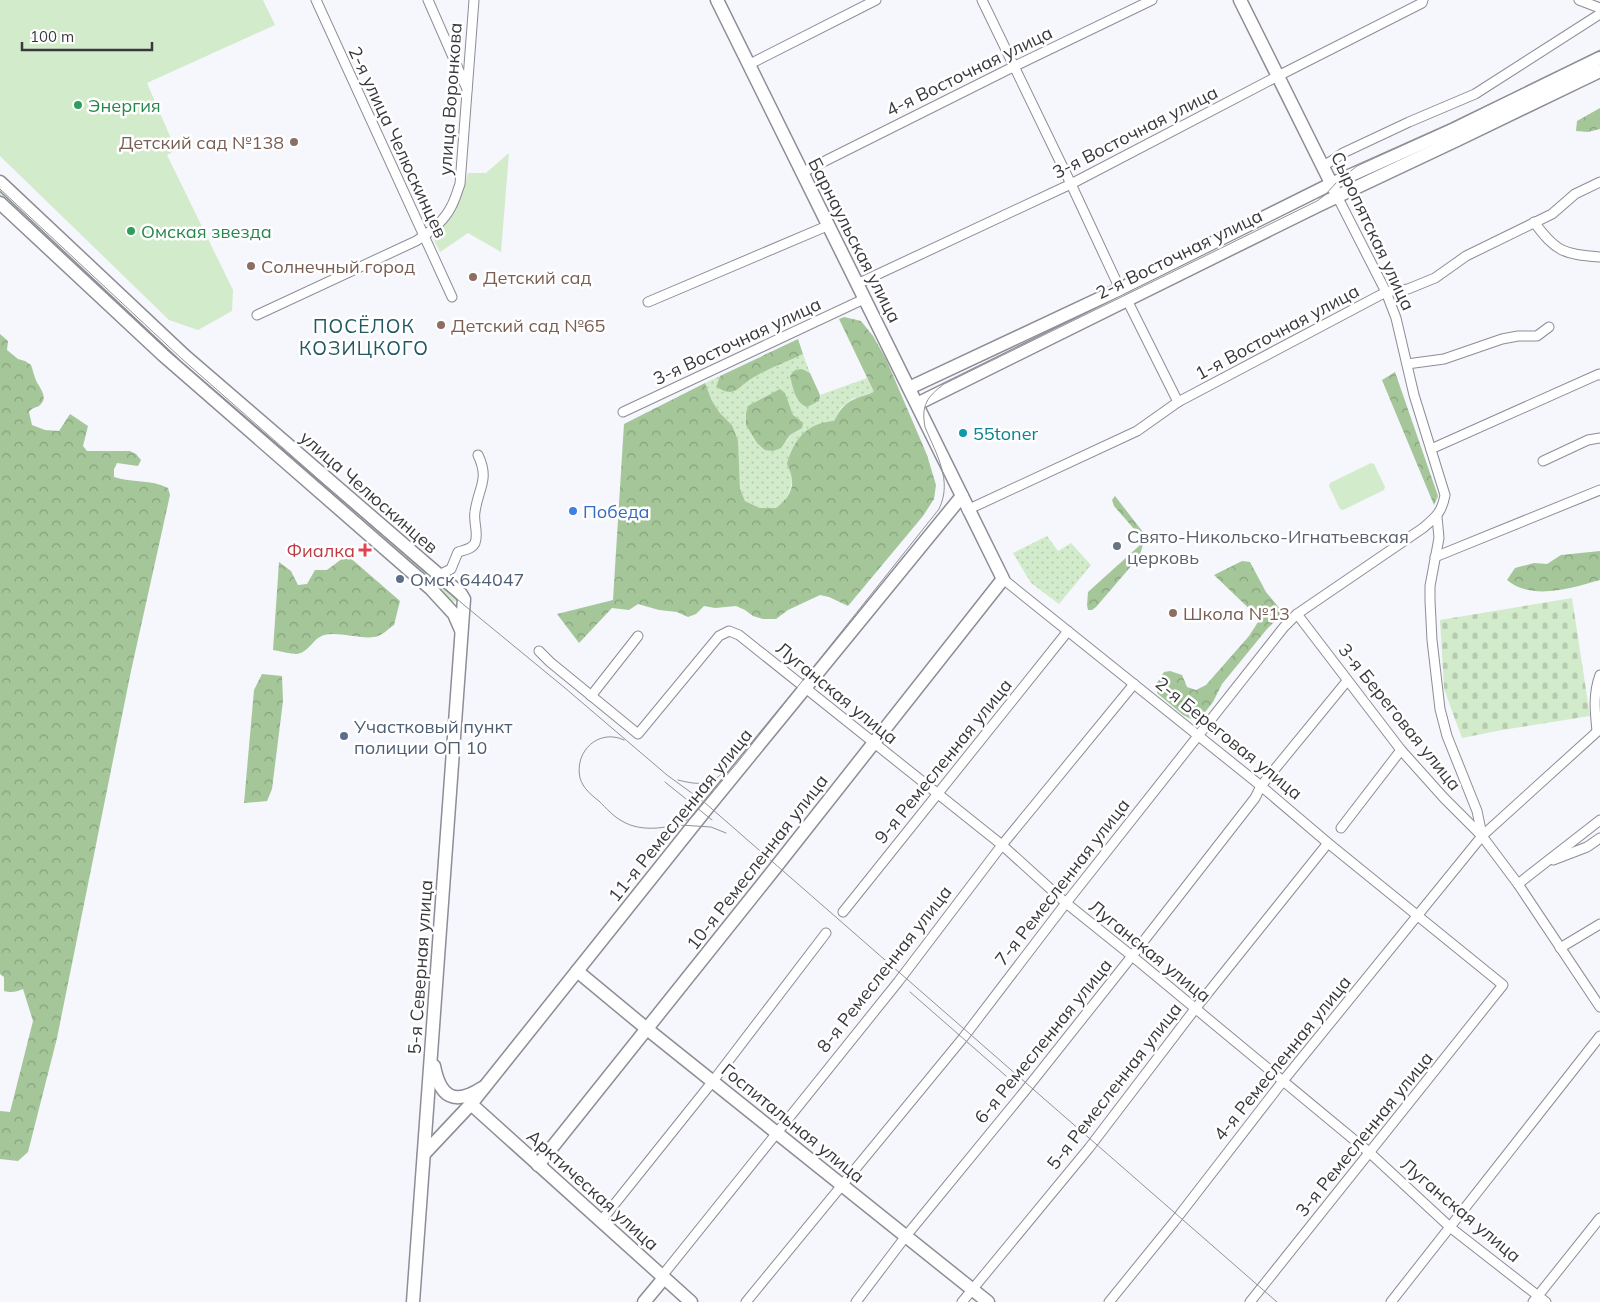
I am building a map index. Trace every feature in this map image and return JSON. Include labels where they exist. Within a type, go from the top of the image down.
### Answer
[{"type":"main road","name":"Барнаульская улица","points":[[717,0],[962,496]]},
{"type":"main road","name":"Сыропятская улица","points":[[1240,0],[1338,196]]},
{"type":"main road","points":[[1457,134],[1600,58]]},
{"type":"main road","points":[[1457,134],[1600,70]]},
{"type":"main road","name":"2-я Восточная улица","points":[[909,388],[1120,289],[1331,184],[1457,134]]},
{"type":"main road","name":"2-я Восточная улица","points":[[917,404],[1338,196],[1457,134]]},
{"type":"main road","name":"улица Челюскинцев","points":[[0,182],[161,334],[461,594],[464,599],[462,634]]},
{"type":"main road","name":"улица Челюскинцев","points":[[0,204],[163,355],[448,605],[462,634]]},
{"type":"main road","name":"2-я Береговая улица","points":[[962,496],[1003,580]]},
{"type":"main road","name":"11-я Ремесленная улица","points":[[424,1154],[471,1104],[805,688],[962,496]]},
{"type":"main road","points":[[358,526],[368,514]]},
{"type":"main road","name":"10-я Ремесленная улица","points":[[538,1165],[1003,580]]},
{"type":"main road","name":"5-я Северная улица","points":[[413,1302],[462,634]]},
{"type":"main road","name":"Госпитальная улица","points":[[577,971],[646,1029],[988,1302]]},
{"type":"main road","points":[[431,1052],[438,1084],[448,1095],[459,1097],[469,1095],[486,1085]]},
{"type":"main road","name":"Арктическая улица","points":[[471,1104],[691,1302]]},
{"type":"main road","name":"8-я Ремесленная улица","points":[[644,1302],[663,1277]]},
{"type":"street","name":"2-я улица Челюскинцев","points":[[316,0],[452,297]]},
{"type":"street","points":[[428,0],[467,90]]},
{"type":"street","name":"улица Воронкова","points":[[256,315],[424,236],[439,224],[451,209],[460,184],[474,0]]},
{"type":"street","points":[[748,65],[876,0]]},
{"type":"street","points":[[982,0],[1120,289]]},
{"type":"street","name":"4-я Восточная улица","points":[[801,173],[1152,0]]},
{"type":"street","name":"3-я Восточная улица","points":[[856,284],[1071,184],[1422,3],[1424,0]]},
{"type":"street","points":[[1579,0],[1600,8]]},
{"type":"street","points":[[1323,166],[1343,153],[1475,94],[1600,14]]},
{"type":"street","name":"1-я Восточная улица","points":[[968,510],[1137,431],[1178,402],[1386,292],[1408,289],[1435,278],[1466,256],[1552,214],[1575,194],[1600,182]]},
{"type":"street","name":"Сыропятская улица","points":[[1338,196],[1386,292],[1396,318],[1414,394],[1445,495],[1443,505],[1437,517]]},
{"type":"street","points":[[1534,222],[1546,238],[1560,250],[1581,256],[1600,257]]},
{"type":"street","points":[[648,302],[827,226]]},
{"type":"street","name":"3-я Восточная улица","points":[[623,412],[864,299]]},
{"type":"street","points":[[1127,300],[1178,402]]},
{"type":"street","points":[[1408,364],[1444,359],[1502,339],[1518,336],[1537,336],[1549,327]]},
{"type":"street","points":[[1431,449],[1600,375]]},
{"type":"street","points":[[1543,461],[1588,440],[1600,438]]},
{"type":"street","points":[[439,575],[451,568],[458,552],[468,550],[474,545],[476,533],[475,510],[483,485],[484,473],[478,455]]},
{"type":"street","points":[[1435,557],[1600,490]]},
{"type":"street","name":"3-я Береговая улица","points":[[1437,517],[1439,538],[1430,586],[1430,601],[1433,656],[1440,709],[1450,745],[1477,811],[1482,836]]},
{"type":"street","name":"7-я Ремесленная улица","points":[[746,1302],[963,1038],[1197,734],[1284,627],[1297,614],[1437,517]]},
{"type":"street","name":"2-я Береговая улица","points":[[1003,580],[1197,734],[1503,985]]},
{"type":"street","name":"3-я Береговая улица","points":[[1297,614],[1401,750],[1444,798],[1482,836],[1518,884],[1560,948]]},
{"type":"street","name":"Луганская улица","points":[[591,696],[638,734],[719,636],[728,631],[739,635],[1002,845],[1066,903],[1370,1153],[1451,1228],[1536,1299],[1546,1302]]},
{"type":"street","name":"9-я Ремесленная улица","points":[[843,912],[1068,631]]},
{"type":"street","points":[[539,650],[550,662],[591,696],[638,636]]},
{"type":"street","points":[[1599,730],[1594,707],[1596,685],[1600,675]]},
{"type":"street","name":"6-я Ремесленная улица","points":[[856,1302],[906,1236],[1132,956],[1255,798],[1261,786],[1347,681]]},
{"type":"street","name":"8-я Ремесленная улица","points":[[663,1277],[898,982],[1002,845],[1134,684]]},
{"type":"street","name":"4-я Ремесленная улица","points":[[1110,1302],[1283,1081],[1482,836],[1599,730]]},
{"type":"street","points":[[1341,828],[1401,750]]},
{"type":"street","points":[[1518,884],[1600,820]]},
{"type":"street","points":[[1544,863],[1587,847],[1600,838]]},
{"type":"street","name":"5-я Ремесленная улица","points":[[962,1302],[1089,1148],[1195,1009],[1328,843]]},
{"type":"street","points":[[1600,924],[1560,948],[1600,1007]]},
{"type":"street","points":[[601,1221],[713,1081],[826,933]]},
{"type":"street","name":"3-я Ремесленная улица","points":[[1250,1302],[1503,985]]},
{"type":"street","points":[[1391,1302],[1600,1036]]},
{"type":"street","points":[[1536,1299],[1600,1218]]},
{"type":"green space","points":[[0,0],[263,0],[275,25],[147,83],[176,150],[167,155],[233,290],[232,311],[198,330],[169,320],[0,156]]},
{"type":"green space","points":[[1600,108],[1600,129],[1588,132],[1576,131],[1577,121]]},
{"type":"green space","points":[[509,153],[501,252],[468,233],[440,252],[431,234],[454,211],[468,173],[486,173]]},
{"type":"green space","points":[[0,188],[181,356],[179,360],[176,360],[0,198]]},
{"type":"green space","points":[[844,317],[861,321],[873,336],[886,359],[927,455],[936,485],[934,499],[923,516],[848,606],[820,595],[788,610],[776,619],[763,619],[753,616],[736,606],[715,608],[704,606],[696,614],[688,617],[677,612],[659,610],[638,604],[629,610],[612,608],[579,643],[557,614],[613,600],[624,424],[705,383],[712,401],[720,413],[732,425],[738,441],[740,489],[745,501],[760,508],[776,508],[786,498],[791,489],[792,477],[787,464],[794,447],[803,434],[816,425],[834,421],[842,408],[850,401],[874,392],[839,319]]},
{"type":"green space","points":[[0,334],[8,341],[7,350],[18,359],[31,365],[42,392],[44,398],[42,403],[29,412],[32,425],[45,430],[59,431],[70,414],[88,426],[83,446],[87,451],[130,451],[141,460],[138,466],[117,463],[114,469],[114,477],[161,485],[168,488],[170,495],[131,671],[57,1038],[28,1152],[18,1161],[0,1159],[0,1111],[10,1112],[33,1021],[23,989],[14,992],[4,991],[4,977],[0,974]]},
{"type":"green space","points":[[798,339],[803,354],[760,374],[735,391],[728,392],[716,387],[720,376]]},
{"type":"green space","points":[[803,354],[810,373],[802,369],[790,376],[797,399],[817,403],[820,395],[867,378],[874,392],[852,399],[841,408],[834,421],[792,473],[789,493],[784,500],[776,508],[760,508],[745,501],[740,489],[738,453],[732,425],[712,401],[705,383],[720,376],[716,387],[739,389],[761,373]],"holes":[[[790,407],[793,415],[799,419],[802,428],[790,435],[787,441],[757,443],[752,435]]]},
{"type":"green space","points":[[191,368],[355,509],[354,514],[189,370]]},
{"type":"green space","points":[[802,369],[810,373],[820,395],[819,401],[807,407],[797,398],[790,376],[795,370]]},
{"type":"green space","points":[[1395,372],[1438,496],[1434,505],[1382,380]]},
{"type":"green space","points":[[780,389],[785,393],[793,415],[803,424],[802,428],[790,435],[781,448],[773,451],[765,450],[757,443],[746,425],[746,413],[748,406]]},
{"type":"green space","points":[[1371,463],[1374,464],[1385,487],[1384,490],[1343,510],[1340,509],[1329,486],[1330,483]]},
{"type":"green space","points":[[1115,496],[1146,536],[1139,557],[1096,607],[1088,610],[1088,592],[1139,546],[1141,537],[1114,506],[1112,500]]},
{"type":"green space","points":[[373,525],[439,582],[435,586],[368,527]]},
{"type":"green space","points":[[1047,536],[1058,551],[1071,543],[1091,565],[1059,604],[1031,583],[1013,553]]},
{"type":"green space","points":[[1600,551],[1600,580],[1565,589],[1540,591],[1528,590],[1507,580],[1515,568],[1534,563],[1547,564],[1561,555]]},
{"type":"green space","points":[[347,555],[400,601],[394,625],[380,635],[373,637],[337,634],[324,635],[304,651],[296,654],[273,650],[279,562],[291,571],[298,585],[307,584],[315,570],[327,570]]},
{"type":"green space","points":[[1242,561],[1250,562],[1266,592],[1281,610],[1279,617],[1222,684],[1213,702],[1202,716],[1191,719],[1183,715],[1157,693],[1157,683],[1164,672],[1170,671],[1182,675],[1187,687],[1196,690],[1206,685],[1249,636],[1260,619],[1214,575]]},
{"type":"green space","points":[[441,583],[460,600],[459,602],[450,601],[436,589]]},
{"type":"green space","points":[[1572,598],[1590,716],[1462,738],[1444,689],[1440,620]]},
{"type":"green space","points":[[262,674],[282,676],[283,701],[272,789],[267,801],[244,803],[254,690]]},
{"type":"tram line","points":[[624,740],[606,737],[590,744],[585,751],[579,768],[580,778],[588,791],[616,817],[630,825],[648,828],[667,827],[692,817],[939,509],[943,498],[944,477],[925,427],[924,413],[929,398],[944,384],[1317,201],[1357,166],[1452,123],[1600,50]]},
{"type":"tram line","points":[[0,189],[182,359],[325,485],[464,605],[667,775],[704,802],[1277,1302]]},
{"type":"tram line","points":[[678,780],[703,783],[719,777],[724,772]]},
{"type":"tram line","points":[[665,782],[712,820]]},
{"type":"tram line","points":[[680,825],[711,827],[726,833]]},
{"type":"tram line","points":[[910,992],[1006,1076]]},
{"type":"place","name":"Энергия","points":[[78,105]]},
{"type":"place","name":"Детский сад №138","points":[[294,142]]},
{"type":"place","name":"Омская звезда","points":[[131,231]]},
{"type":"place","name":"Солнечный город","points":[[251,266]]},
{"type":"place","name":"Детский сад","points":[[473,277]]},
{"type":"place","name":"Детский сад №65","points":[[441,325]]},
{"type":"place","name":"55toner","points":[[963,433]]},
{"type":"place","name":"Победа","points":[[573,511]]},
{"type":"place","name":"Свято-Никольско-Игнатьевская церковь","points":[[1117,546]]},
{"type":"place","name":"Фиалка","points":[[365,550]]},
{"type":"place","name":"Омск 644047","points":[[400,579]]},
{"type":"place","name":"Школа №13","points":[[1173,613]]},
{"type":"place","name":"Участковый пункт полиции ОП 10","points":[[344,736]]},
{"type":"district","name":"ПОСЁЛОК КОЗИЦКОГО","points":[[364,337]]}]
